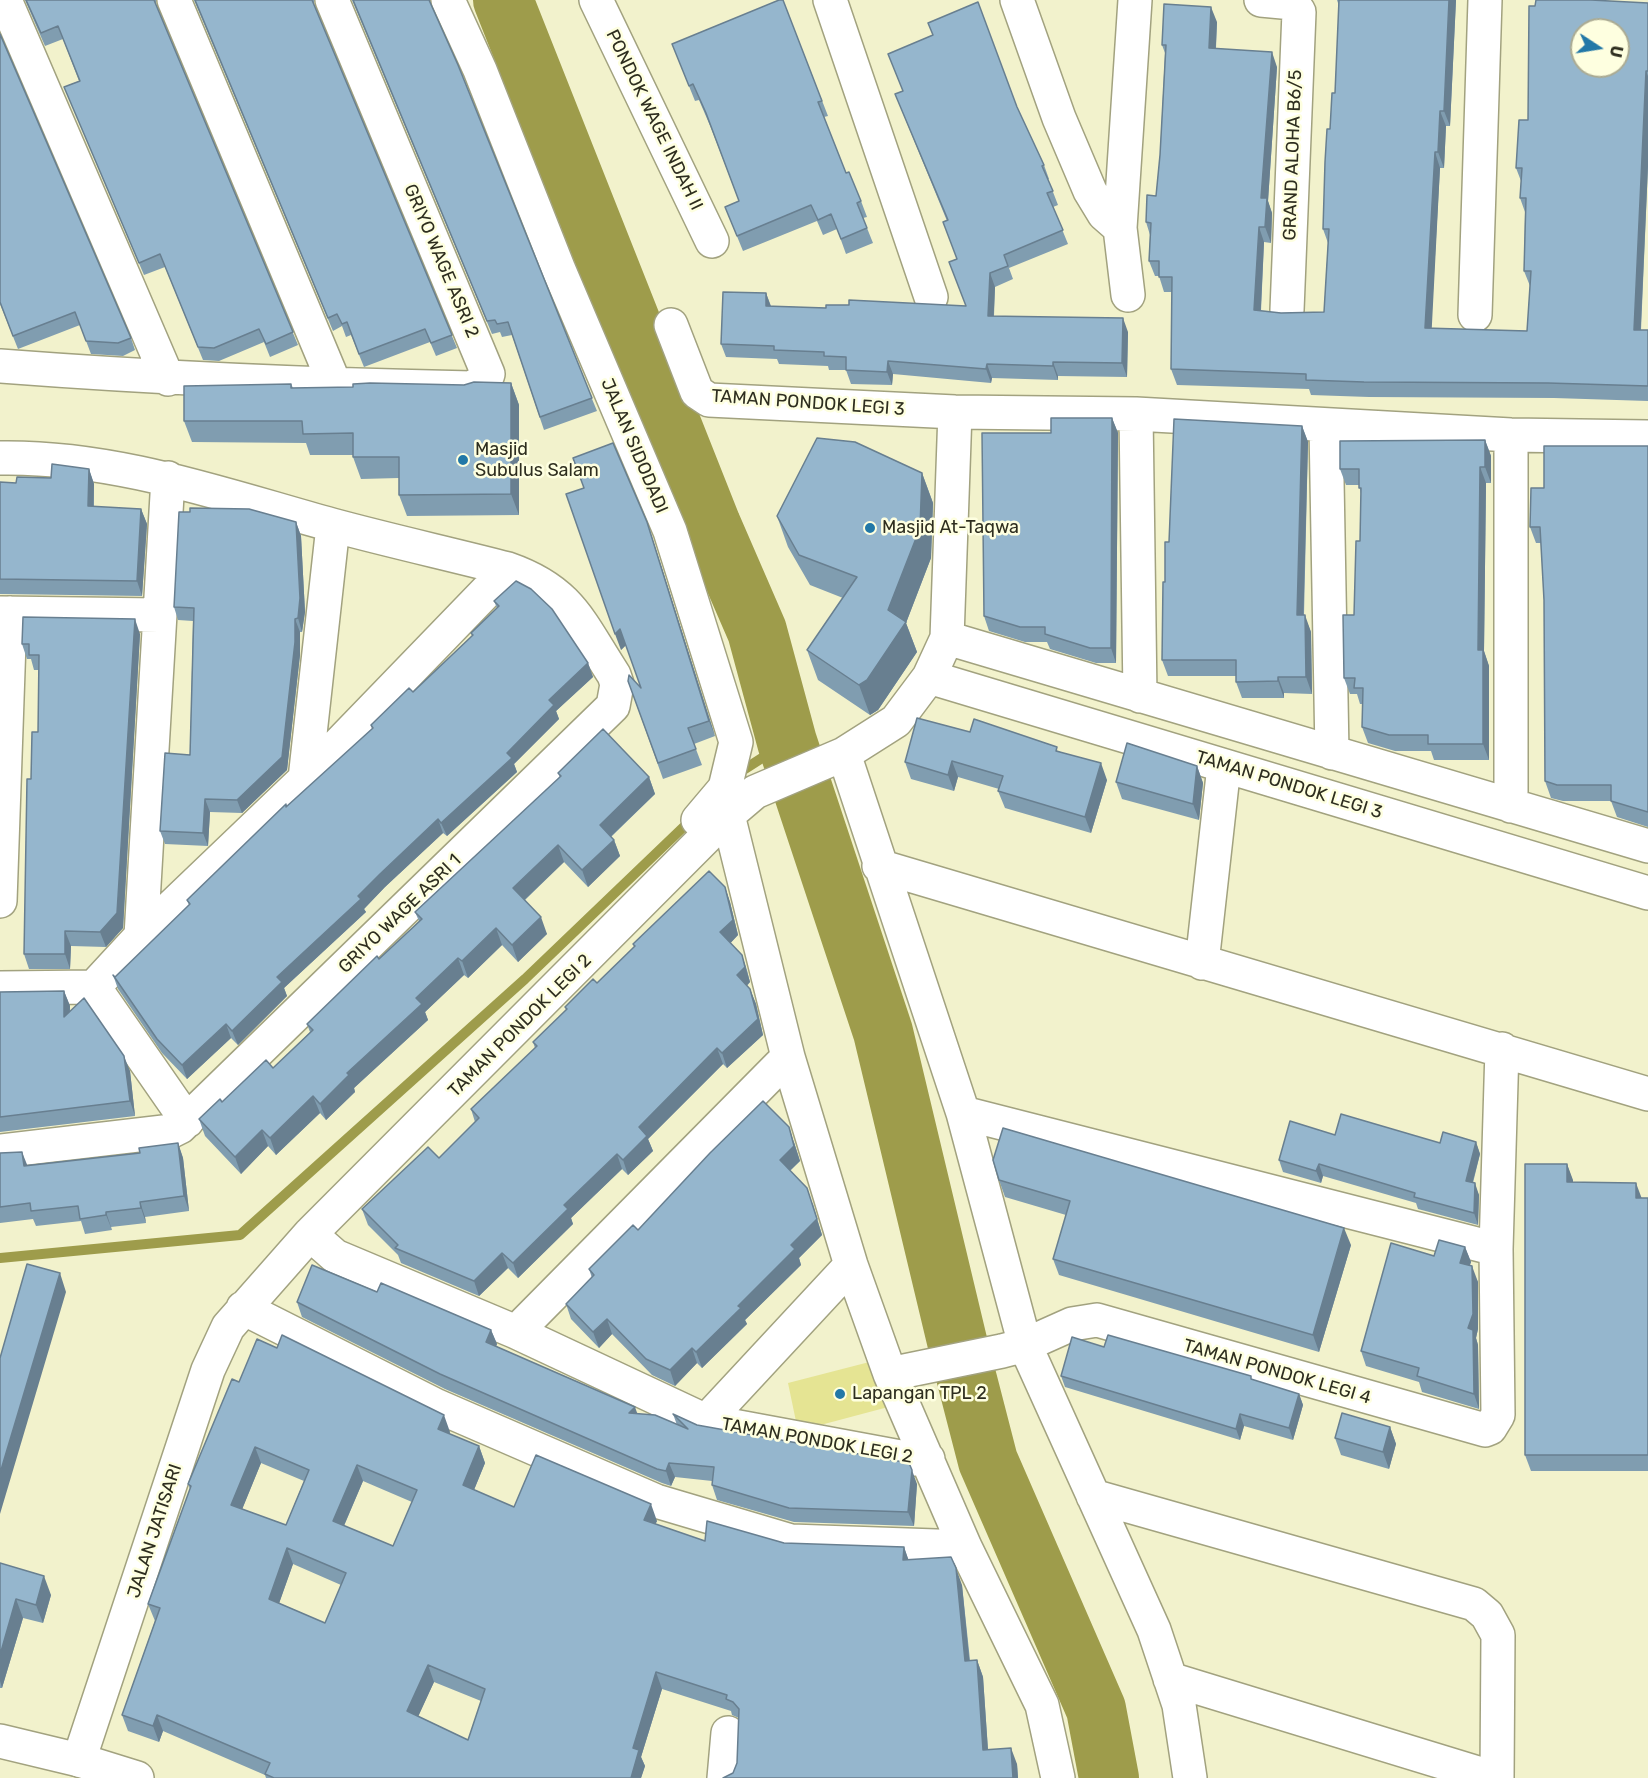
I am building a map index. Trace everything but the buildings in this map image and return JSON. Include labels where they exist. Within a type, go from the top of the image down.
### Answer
[{"type":"street","points":[[5,0],[168,379]]},
{"type":"street","points":[[174,0],[335,385]]},
{"type":"street","name":"GRIYO WAGE ASRI 2","points":[[0,366],[168,379],[335,385],[472,388],[486,379],[488,374],[332,0]]},
{"type":"street","name":"JALAN SIDODADI","points":[[448,0],[480,70],[560,270],[670,531],[736,742],[736,798],[676,841],[659,887]]},
{"type":"street","name":"PONDOK WAGE INDAH II","points":[[596,0],[712,241]]},
{"type":"street","points":[[830,0],[931,297]]},
{"type":"street","points":[[1017,0],[1059,118],[1090,191],[1104,214],[1120,228]]},
{"type":"street","points":[[1128,295],[1120,228],[1135,0]]},
{"type":"street","points":[[1475,315],[1485,0]]},
{"type":"street","name":"GRAND ALOHA B6/5","points":[[1277,1],[1299,12],[1287,310]]},
{"type":"street","name":"TAMAN PONDOK LEGI 3","points":[[671,325],[697,392],[710,400],[955,412],[1136,414],[1511,435],[1648,437]]},
{"type":"street","points":[[736,798],[835,757],[896,721],[929,677],[947,638],[955,412]]},
{"type":"street","points":[[1136,414],[1140,696]]},
{"type":"street","points":[[1326,426],[1332,753]]},
{"type":"street","points":[[1510,806],[1511,435]]},
{"type":"street","points":[[0,458],[68,460],[168,478],[333,526],[508,569]]},
{"type":"street","points":[[141,936],[168,478]]},
{"type":"street","points":[[305,779],[333,526]]},
{"type":"street","points":[[0,988],[94,987],[141,936],[305,779],[508,569]]},
{"type":"street","name":"GRIYO WAGE ASRI 1","points":[[0,1150],[172,1131],[188,1121],[613,706],[617,694],[614,675],[566,602],[535,579],[508,569]]},
{"type":"street","points":[[0,901],[5,613],[159,615]]},
{"type":"street","points":[[947,638],[1648,846]]},
{"type":"street","name":"TAMAN PONDOK LEGI 3","points":[[929,677],[1648,893]]},
{"type":"street","points":[[835,757],[879,866],[963,1113],[1014,1348],[1094,1496],[1154,1630],[1179,1705],[1190,1778]]},
{"type":"street","points":[[1202,963],[1224,766]]},
{"type":"street","name":"TAMAN PONDOK LEGI 2","points":[[736,798],[788,1057],[851,1264],[903,1371],[928,1459],[965,1547],[1042,1705],[1058,1778]]},
{"type":"street","points":[[879,866],[1648,1094]]},
{"type":"street","name":"TAMAN PONDOK LEGI 2","points":[[243,1308],[310,1234],[659,887]]},
{"type":"street","points":[[94,987],[188,1121]]},
{"type":"street","name":"TAMAN PONDOK LEGI 4","points":[[903,1371],[1014,1348],[1072,1324],[1097,1320],[1485,1430],[1490,1428],[1498,1415],[1496,1249],[1502,1049]]},
{"type":"street","points":[[516,1332],[788,1057]]},
{"type":"street","points":[[963,1113],[1496,1249]]},
{"type":"street","name":"TAMAN PONDOK LEGI 2","points":[[310,1234],[335,1256],[516,1332],[706,1420],[911,1459],[928,1459]]},
{"type":"street","name":"TAMAN PONDOK LEGI 2","points":[[706,1420],[851,1264]]},
{"type":"street","points":[[243,1308],[437,1406],[656,1501],[791,1541],[965,1547]]},
{"type":"street","name":"JALAN JATISARI","points":[[79,1760],[208,1370],[228,1328],[243,1308]]},
{"type":"street","points":[[1094,1496],[1474,1604],[1487,1615],[1498,1635],[1495,1778],[1170,1679]]},
{"type":"street","points":[[724,1778],[728,1733]]},
{"type":"street","points":[[0,1741],[79,1760],[137,1778]]},
{"type":"shaded area","name":"Lapangan TPL 2","points":[[881,1359],[892,1406],[798,1431],[788,1383]]},
{"type":"waterway","points":[[503,0],[711,525],[757,631],[787,742],[883,1032],[988,1461],[1096,1709],[1109,1778]]},
{"type":"waterway","points":[[737,774],[787,742]]},
{"type":"waterway","points":[[0,1258],[240,1235],[525,979],[694,817]]},
{"type":"place","name":"Masjid Subulus Salam","points":[[463,460]]},
{"type":"place","name":"Masjid At-Taqwa","points":[[870,528]]},
{"type":"place","name":"Lapangan TPL 2","points":[[840,1394]]}]
